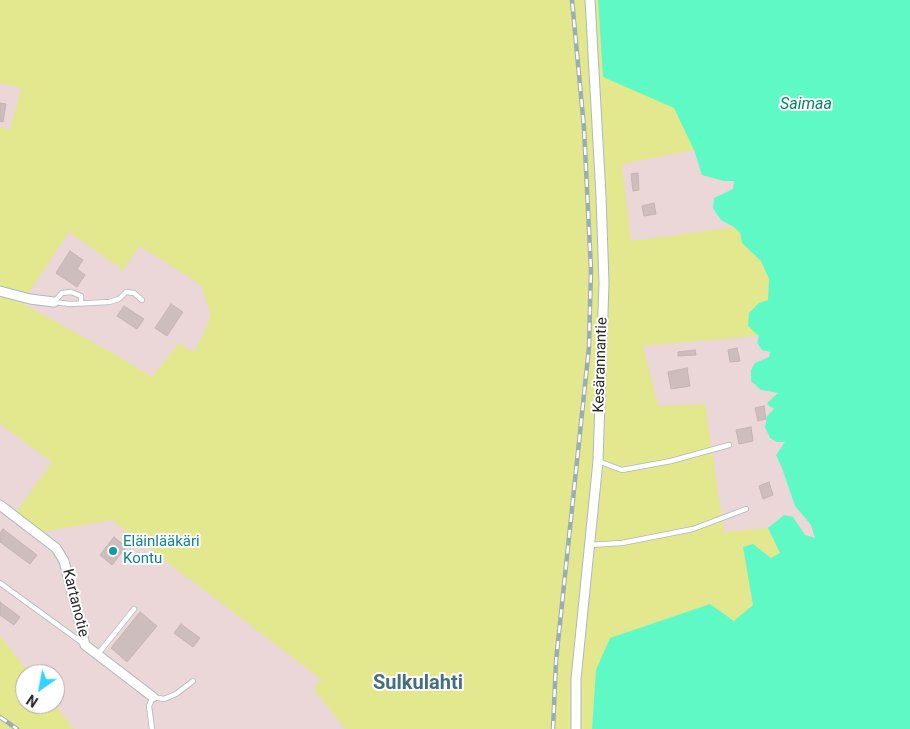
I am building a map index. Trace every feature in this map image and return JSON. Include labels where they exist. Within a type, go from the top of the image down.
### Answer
[{"type":"street","name":"Kesärannantie","points":[[576,729],[576,679],[598,461],[604,283],[590,0]]},
{"type":"street","points":[[0,291],[30,299],[54,302]]},
{"type":"street","name":"Kartanotie","points":[[0,505],[56,548],[64,561],[85,645],[153,697]]},
{"type":"lane","points":[[54,302],[62,293],[71,292],[81,296],[81,303]]},
{"type":"lane","points":[[54,302],[70,304],[109,302],[119,299],[126,292],[134,293],[142,300]]},
{"type":"lane","points":[[598,461],[622,470],[671,461],[730,445]]},
{"type":"lane","points":[[590,545],[622,543],[693,530],[746,509]]},
{"type":"lane","points":[[0,583],[85,645]]},
{"type":"lane","points":[[98,654],[134,609]]},
{"type":"lane","points":[[152,729],[149,706],[153,697],[164,699],[176,694],[193,681]]},
{"type":"shaded area","points":[[0,0],[826,0],[724,181],[702,175],[694,150],[622,164],[631,241],[734,227],[740,233],[742,243],[761,261],[769,279],[768,300],[759,336],[643,346],[658,406],[705,404],[724,532],[768,528],[780,553],[733,729],[345,729],[313,688],[322,680],[112,520],[41,532],[16,512],[52,462],[0,424],[0,127],[10,130],[21,88],[0,83]],"holes":[[[69,232],[123,270],[140,246],[201,285],[211,316],[194,353],[179,343],[152,377],[22,303]]]},
{"type":"shaded area","points":[[0,636],[22,664],[15,664],[15,714],[62,714],[74,729],[0,729]]},
{"type":"water","name":"Saimaa","points":[[598,0],[910,0],[910,729],[592,729],[596,670],[610,638],[710,604],[734,621],[753,605],[743,547],[753,544],[771,558],[780,553],[768,528],[784,515],[793,517],[805,535],[815,538],[811,525],[795,506],[776,455],[785,442],[777,442],[770,438],[765,427],[767,416],[774,408],[770,407],[767,403],[778,393],[761,390],[751,381],[751,370],[755,363],[769,357],[770,352],[762,350],[757,343],[759,336],[748,326],[749,313],[759,303],[768,300],[769,279],[761,261],[742,243],[740,233],[734,227],[721,220],[713,208],[714,198],[733,189],[734,181],[724,181],[702,175],[694,150],[674,108],[603,77]]},
{"type":"building","points":[[0,103],[6,104],[3,122],[0,121]]},
{"type":"building","points":[[638,173],[639,190],[633,191],[631,174]]},
{"type":"building","points":[[654,203],[656,214],[644,216],[642,206]]},
{"type":"building","points":[[70,251],[83,260],[77,269],[85,275],[77,287],[56,273]]},
{"type":"building","points":[[171,304],[183,312],[167,336],[155,328]]},
{"type":"building","points":[[124,306],[144,319],[137,329],[117,316]]},
{"type":"building","points":[[737,348],[740,361],[730,362],[728,350]]},
{"type":"building","points":[[695,350],[696,355],[678,356],[678,352]]},
{"type":"building","points":[[687,368],[690,386],[671,389],[668,372]]},
{"type":"building","points":[[764,406],[766,419],[758,421],[755,408]]},
{"type":"building","points":[[751,427],[753,441],[739,444],[736,430]]},
{"type":"building","points":[[769,482],[773,495],[763,499],[759,486]]},
{"type":"building","points":[[3,529],[37,555],[30,564],[0,542],[0,533]]},
{"type":"building","name":"Eläinlääkäri Kontu","points":[[114,537],[126,547],[112,565],[100,555]]},
{"type":"building","points":[[0,602],[20,617],[14,625],[0,615]]},
{"type":"building","points":[[140,612],[157,626],[127,662],[111,648]]},
{"type":"building","points":[[181,624],[200,638],[193,647],[174,633]]},
{"type":"railway","points":[[553,729],[556,661],[589,347],[591,270],[584,128],[572,0]]},
{"type":"railway","points":[[0,717],[17,729]]},
{"type":"place","name":"Eläinlääkäri Kontu","points":[[113,551]]},
{"type":"district","name":"Sulkulahti","points":[[418,684]]}]
